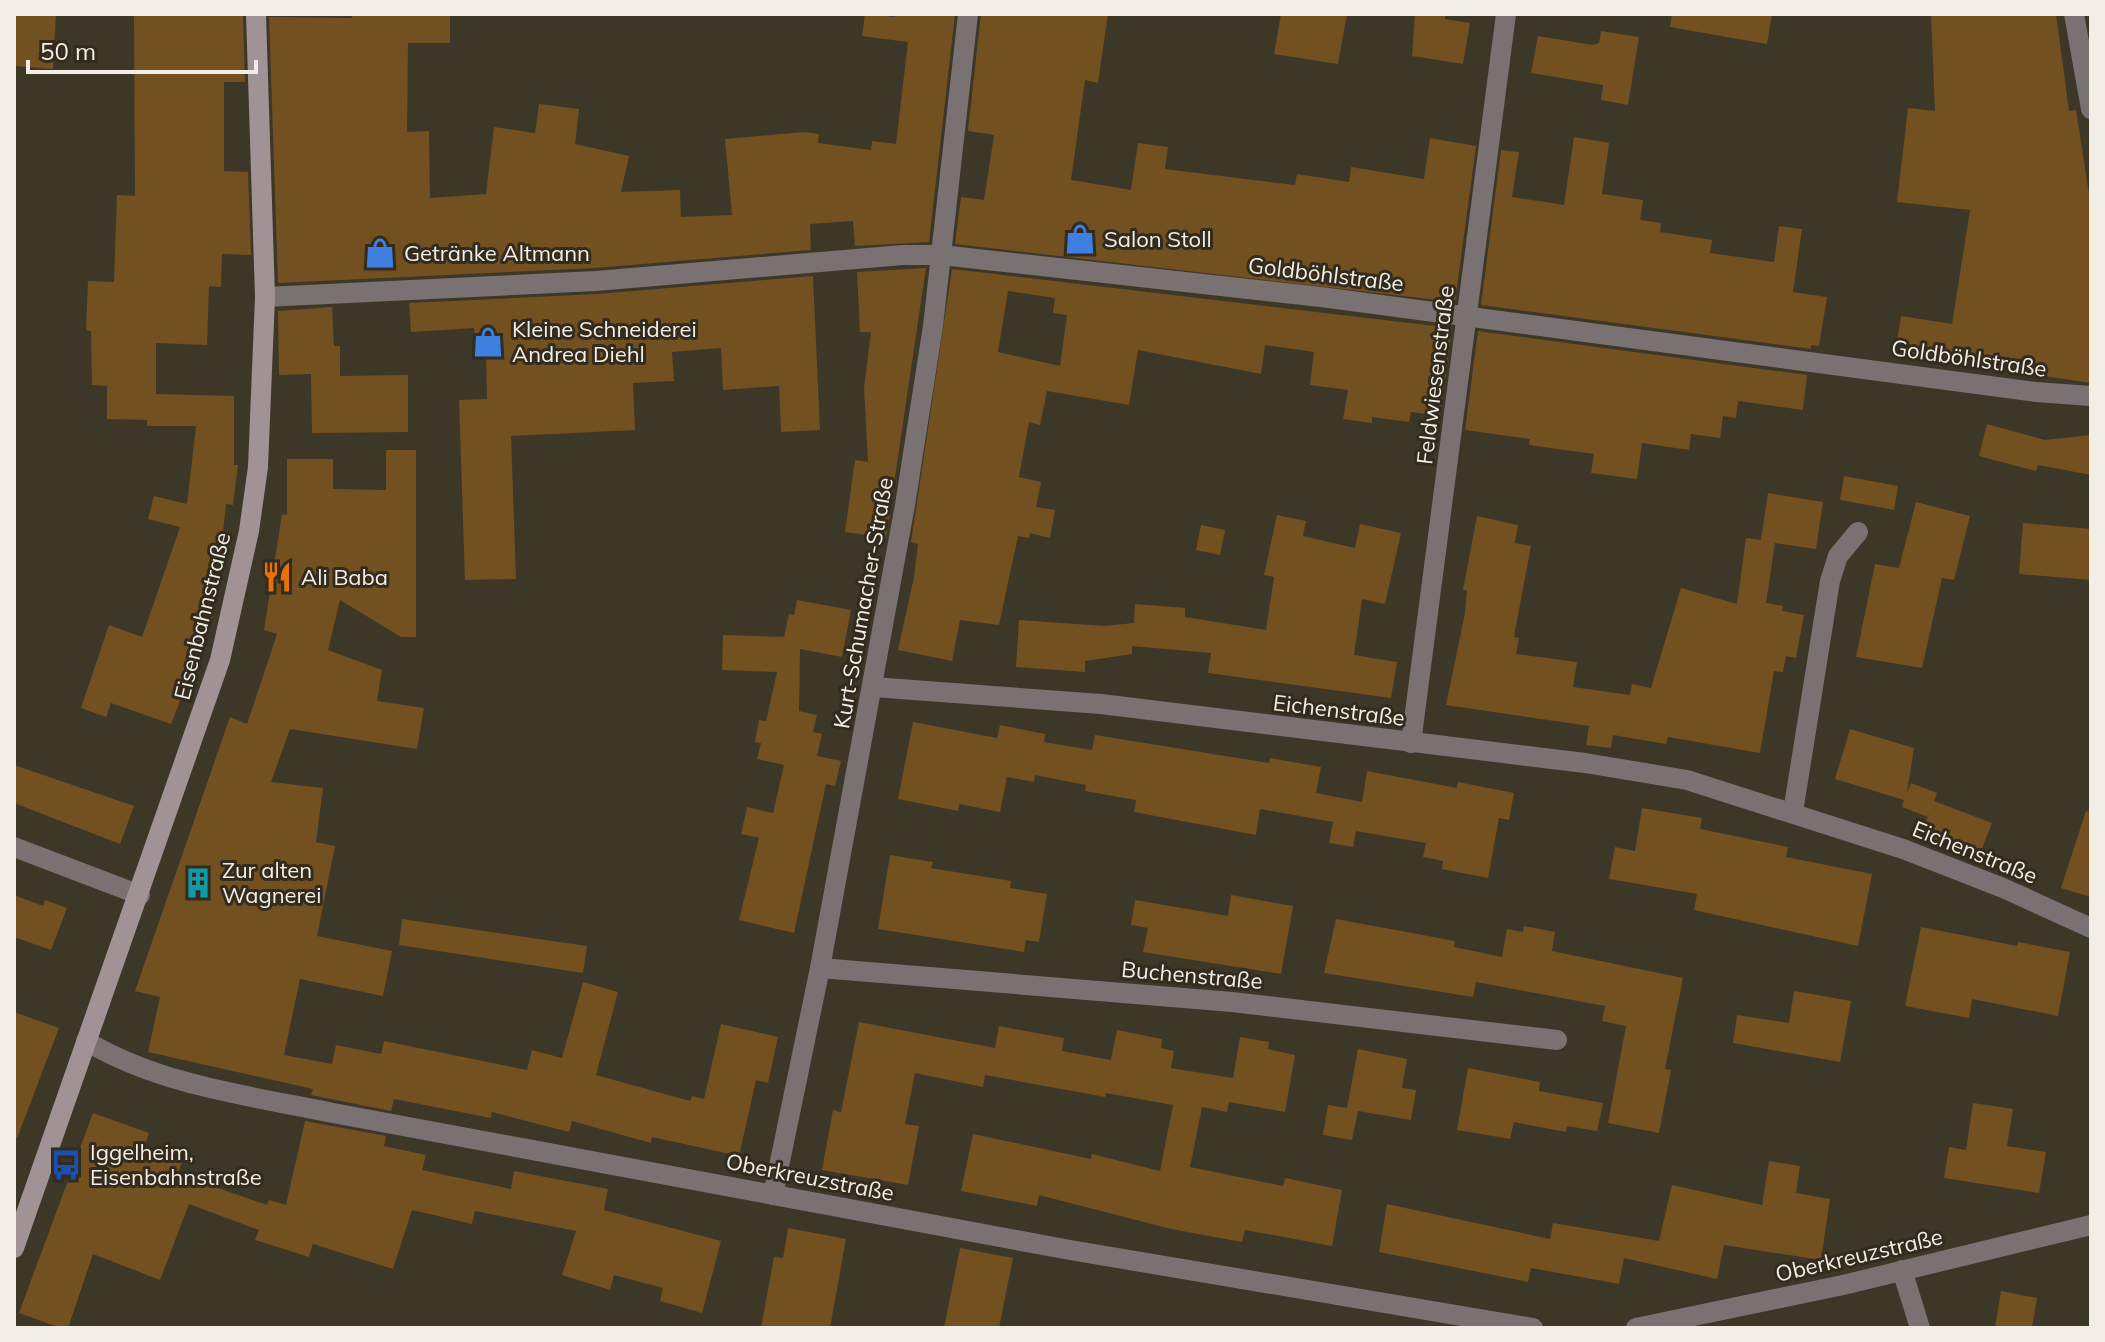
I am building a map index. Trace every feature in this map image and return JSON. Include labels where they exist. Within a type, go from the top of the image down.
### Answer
[{"type":"main road","name":"Eisenbahnstraße","points":[[14,1248],[220,660],[249,531],[258,467],[265,297],[256,14]]},
{"type":"street","name":"Kurt-Schumacher-Straße","points":[[773,1195],[820,968],[908,491],[941,255],[968,14]]},
{"type":"street","name":"Feldwiesenstraße","points":[[1411,743],[1506,14]]},
{"type":"street","points":[[2074,14],[2091,109]]},
{"type":"street","name":"Goldböhlstraße","points":[[265,297],[596,281],[903,255],[941,255],[1076,268],[2036,392],[2091,396]]},
{"type":"street","points":[[1793,812],[1830,581],[1838,556],[1858,532]]},
{"type":"street","name":"Eichenstraße","points":[[873,687],[1101,704],[1637,770],[1687,780],[1793,812],[2003,888],[2091,928]]},
{"type":"street","points":[[14,847],[140,895]]},
{"type":"street","name":"Buchenstraße","points":[[820,968],[1232,1002],[1557,1040]]},
{"type":"street","name":"Oberkreuzstraße","points":[[86,1041],[113,1057],[215,1089],[773,1195],[1533,1328]]},
{"type":"street","name":"Oberkreuzstraße","points":[[1636,1328],[2091,1225]]},
{"type":"street","points":[[1902,1270],[1920,1328]]},
{"type":"building","points":[[14,14],[56,14],[53,69],[14,66]]},
{"type":"building","points":[[134,14],[243,16],[245,82],[224,82],[224,171],[248,172],[251,255],[222,254],[221,287],[209,286],[207,345],[156,343],[156,394],[234,396],[234,465],[238,465],[233,505],[226,504],[214,615],[171,724],[111,703],[106,717],[81,708],[109,625],[142,637],[180,527],[148,519],[154,496],[187,504],[196,426],[147,426],[147,420],[107,419],[107,386],[92,385],[91,331],[86,330],[88,281],[114,282],[117,195],[135,196]]},
{"type":"building","points":[[352,14],[450,14],[450,43],[408,43],[407,132],[429,131],[430,198],[486,194],[494,127],[535,133],[539,104],[579,109],[575,144],[629,156],[621,192],[680,190],[681,217],[732,215],[725,139],[805,132],[819,134],[818,143],[871,150],[872,141],[896,144],[908,42],[862,36],[865,14],[895,17],[896,14],[955,14],[929,242],[855,246],[853,221],[810,224],[811,250],[595,268],[278,283],[269,17],[352,18]]},
{"type":"building","points":[[981,14],[1108,14],[1098,83],[1085,80],[1071,180],[1131,190],[1138,143],[1168,147],[1165,169],[1295,185],[1297,174],[1349,182],[1351,167],[1424,179],[1430,138],[1476,146],[1455,302],[955,244],[961,197],[984,200],[994,135],[968,131]]},
{"type":"building","points":[[1281,14],[1347,14],[1338,64],[1274,54]]},
{"type":"building","points":[[1415,14],[1445,14],[1445,19],[1470,23],[1463,64],[1412,56]]},
{"type":"building","points":[[1672,14],[1772,14],[1767,44],[1670,27]]},
{"type":"building","points":[[1931,14],[2056,14],[2069,111],[2076,110],[2091,207],[2091,383],[1895,354],[1901,316],[1952,324],[1970,210],[1897,202],[1908,108],[1935,111]]},
{"type":"building","points":[[1601,31],[1639,37],[1628,105],[1601,100],[1603,85],[1531,73],[1538,36],[1593,45],[1599,43]]},
{"type":"building","points":[[1574,137],[1609,143],[1602,194],[1643,200],[1640,220],[1661,223],[1660,232],[1712,240],[1710,253],[1774,262],[1779,226],[1802,229],[1793,292],[1827,297],[1819,346],[1811,345],[1811,349],[1481,305],[1501,150],[1519,152],[1512,197],[1564,205]]},
{"type":"building","points":[[926,268],[886,538],[845,532],[855,460],[868,462],[864,388],[871,332],[860,332],[857,272]]},
{"type":"building","points":[[952,269],[1452,328],[1440,416],[1411,412],[1409,422],[1372,417],[1372,423],[1343,419],[1348,390],[1310,385],[1314,352],[1265,345],[1261,374],[1138,350],[1129,405],[1047,391],[1040,425],[1029,422],[1019,477],[1041,482],[1036,507],[1055,510],[1050,538],[1030,533],[1029,538],[1018,536],[999,625],[960,620],[952,661],[898,650],[918,544],[911,542]],"holes":[[[1008,291],[1055,298],[1053,313],[1067,315],[1060,366],[998,352]]]},
{"type":"building","points":[[813,276],[820,430],[781,432],[779,386],[723,390],[721,348],[672,352],[674,381],[633,383],[635,430],[511,436],[516,579],[465,580],[459,400],[487,399],[486,353],[475,353],[474,328],[411,332],[409,303],[597,294]]},
{"type":"building","points":[[332,307],[334,346],[340,346],[340,376],[408,375],[408,432],[312,433],[311,374],[279,375],[278,311]]},
{"type":"building","points":[[1478,331],[1807,375],[1803,410],[1738,401],[1736,418],[1723,416],[1720,438],[1691,434],[1689,450],[1642,443],[1637,479],[1591,473],[1594,454],[1529,445],[1530,439],[1465,430]]},
{"type":"building","points":[[1987,424],[2045,440],[2091,435],[2091,475],[2038,465],[2036,471],[1979,456]]},
{"type":"building","points":[[386,450],[416,450],[416,637],[401,637],[340,600],[328,650],[382,670],[377,701],[424,708],[417,749],[290,729],[271,782],[323,788],[316,842],[335,846],[317,936],[392,951],[383,996],[300,979],[284,1055],[332,1064],[336,1045],[381,1054],[384,1041],[527,1070],[532,1050],[562,1058],[583,982],[618,992],[596,1075],[690,1101],[692,1096],[704,1099],[721,1024],[778,1037],[768,1083],[756,1080],[739,1156],[652,1137],[651,1143],[572,1121],[569,1132],[492,1112],[491,1118],[394,1099],[391,1111],[311,1095],[313,1089],[148,1052],[160,997],[135,991],[230,717],[247,724],[277,634],[264,630],[282,514],[287,515],[287,459],[333,459],[333,489],[386,490]]},
{"type":"building","points":[[1844,476],[1898,486],[1894,510],[1840,500]]},
{"type":"building","points":[[1768,493],[1823,502],[1816,549],[1775,543],[1766,603],[1783,606],[1782,611],[1804,615],[1796,658],[1786,656],[1783,672],[1774,671],[1760,753],[1668,737],[1666,744],[1613,735],[1611,748],[1586,745],[1589,726],[1446,705],[1465,613],[1467,590],[1463,590],[1477,516],[1518,525],[1515,543],[1531,546],[1514,637],[1519,638],[1516,654],[1577,662],[1573,687],[1630,695],[1632,684],[1651,688],[1681,588],[1737,604],[1746,538],[1761,540]]},
{"type":"building","points":[[1916,502],[1970,516],[1954,580],[1942,578],[1922,668],[1856,657],[1875,564],[1899,568]]},
{"type":"building","points":[[1277,515],[1306,521],[1303,536],[1355,548],[1360,524],[1401,533],[1385,604],[1362,599],[1354,655],[1397,662],[1391,698],[1208,673],[1211,653],[1132,646],[1132,654],[1085,661],[1085,672],[1016,667],[1019,620],[1104,626],[1134,623],[1135,604],[1185,608],[1185,617],[1266,630],[1274,577],[1264,575]]},
{"type":"building","points":[[2023,523],[2091,529],[2091,580],[2019,574]]},
{"type":"building","points":[[1201,525],[1225,530],[1220,555],[1196,550]]},
{"type":"building","points":[[797,600],[851,610],[842,657],[800,649],[799,711],[817,715],[813,732],[822,734],[817,756],[841,761],[835,786],[826,784],[794,933],[739,920],[759,838],[741,834],[747,807],[773,813],[784,765],[757,759],[761,743],[755,742],[759,720],[766,721],[777,672],[722,670],[723,635],[784,637],[789,614],[794,615]]},
{"type":"building","points":[[913,722],[997,738],[1000,725],[1045,734],[1044,742],[1092,750],[1095,735],[1269,763],[1270,758],[1321,767],[1316,793],[1362,802],[1367,771],[1457,788],[1458,782],[1514,793],[1509,820],[1499,818],[1488,878],[1442,869],[1443,861],[1423,857],[1426,843],[1356,831],[1353,847],[1329,843],[1333,822],[1260,809],[1256,835],[1134,812],[1136,800],[1085,791],[1086,785],[1035,775],[1034,782],[1007,777],[1000,812],[959,804],[958,811],[898,799]]},
{"type":"building","points":[[1850,729],[1914,748],[1907,793],[1911,783],[1937,793],[1934,801],[1992,823],[1979,856],[1921,834],[1928,817],[1902,807],[1904,800],[1835,779]]},
{"type":"building","points":[[14,765],[134,806],[120,844],[14,803]]},
{"type":"building","points":[[1642,808],[1702,818],[1700,829],[1788,847],[1786,857],[1872,874],[1858,946],[1694,910],[1697,894],[1609,879],[1615,847],[1635,851]]},
{"type":"building","points":[[2086,811],[2091,812],[2091,897],[2061,888]]},
{"type":"building","points":[[890,855],[933,862],[931,868],[1011,881],[1010,888],[1047,894],[1039,942],[1026,940],[1024,952],[878,929]]},
{"type":"building","points":[[14,895],[43,906],[45,900],[67,908],[51,950],[14,937]]},
{"type":"building","points":[[1231,895],[1293,906],[1281,974],[1143,952],[1148,928],[1131,925],[1135,900],[1228,916]]},
{"type":"building","points":[[402,919],[587,946],[583,973],[399,945]]},
{"type":"building","points":[[1336,919],[1455,941],[1454,947],[1502,957],[1507,929],[1523,932],[1524,926],[1555,932],[1552,951],[1683,978],[1665,1069],[1671,1070],[1659,1133],[1608,1123],[1626,1026],[1602,1021],[1605,1006],[1476,982],[1473,997],[1324,973]]},
{"type":"building","points":[[1921,927],[2017,946],[2018,942],[2070,952],[2058,1016],[1972,999],[1969,1018],[1905,1006]]},
{"type":"building","points":[[1794,991],[1851,1001],[1840,1062],[1733,1043],[1737,1015],[1789,1023]]},
{"type":"building","points":[[14,1012],[59,1028],[17,1138],[14,1138]]},
{"type":"building","points":[[859,1022],[995,1048],[999,1026],[1064,1038],[1062,1051],[1111,1060],[1117,1030],[1162,1039],[1161,1048],[1174,1051],[1171,1068],[1233,1078],[1240,1037],[1269,1042],[1268,1049],[1295,1055],[1285,1112],[1229,1102],[1227,1112],[1202,1107],[1190,1167],[1283,1186],[1285,1178],[1342,1190],[1332,1246],[1245,1230],[1242,1242],[1171,1229],[1039,1195],[1037,1206],[961,1191],[973,1134],[1091,1159],[1092,1154],[1160,1171],[1173,1105],[1106,1093],[1105,1097],[985,1075],[983,1087],[915,1073],[905,1124],[919,1126],[908,1185],[822,1170],[833,1110],[841,1112]]},
{"type":"building","points":[[1358,1049],[1407,1059],[1402,1088],[1416,1090],[1411,1120],[1358,1111],[1352,1140],[1323,1135],[1328,1105],[1347,1108]]},
{"type":"building","points":[[1468,1068],[1540,1082],[1539,1091],[1603,1103],[1597,1131],[1567,1126],[1566,1132],[1514,1122],[1510,1139],[1457,1130]]},
{"type":"building","points":[[1973,1103],[2013,1109],[2007,1146],[2046,1152],[2039,1193],[1944,1178],[1949,1147],[1966,1150]]},
{"type":"building","points":[[93,1113],[149,1133],[144,1147],[182,1161],[178,1174],[267,1205],[269,1200],[286,1205],[305,1121],[386,1136],[384,1146],[426,1155],[422,1170],[511,1189],[514,1171],[608,1189],[604,1210],[721,1241],[702,1313],[660,1301],[663,1288],[614,1275],[610,1290],[562,1275],[576,1231],[475,1211],[472,1224],[412,1210],[393,1269],[313,1244],[309,1257],[255,1240],[259,1230],[189,1204],[160,1280],[93,1254],[68,1328],[61,1328],[19,1313]]},
{"type":"building","points":[[1769,1161],[1800,1166],[1796,1193],[1830,1199],[1821,1260],[1724,1245],[1717,1279],[1624,1258],[1619,1284],[1531,1268],[1528,1282],[1379,1252],[1387,1204],[1550,1239],[1553,1223],[1659,1241],[1672,1185],[1762,1205]]},
{"type":"building","points":[[788,1228],[846,1239],[830,1328],[761,1328],[774,1257],[783,1258]]},
{"type":"building","points":[[960,1248],[1013,1258],[999,1328],[944,1328]]},
{"type":"building","points":[[2001,1291],[2037,1298],[2032,1328],[1995,1328]]},
{"type":"place","name":"Salon Stoll","points":[[1080,239]]},
{"type":"place","name":"Getränke Altmann","points":[[380,253]]},
{"type":"place","name":"Kleine Schneiderei Andrea Diehl","points":[[488,342]]},
{"type":"place","name":"Ali Baba","points":[[277,577]]},
{"type":"place","name":"Zur alten Wagnerei","points":[[198,883]]},
{"type":"place","name":"Iggelheim, Eisenbahnstraße","points":[[66,1165]]}]
